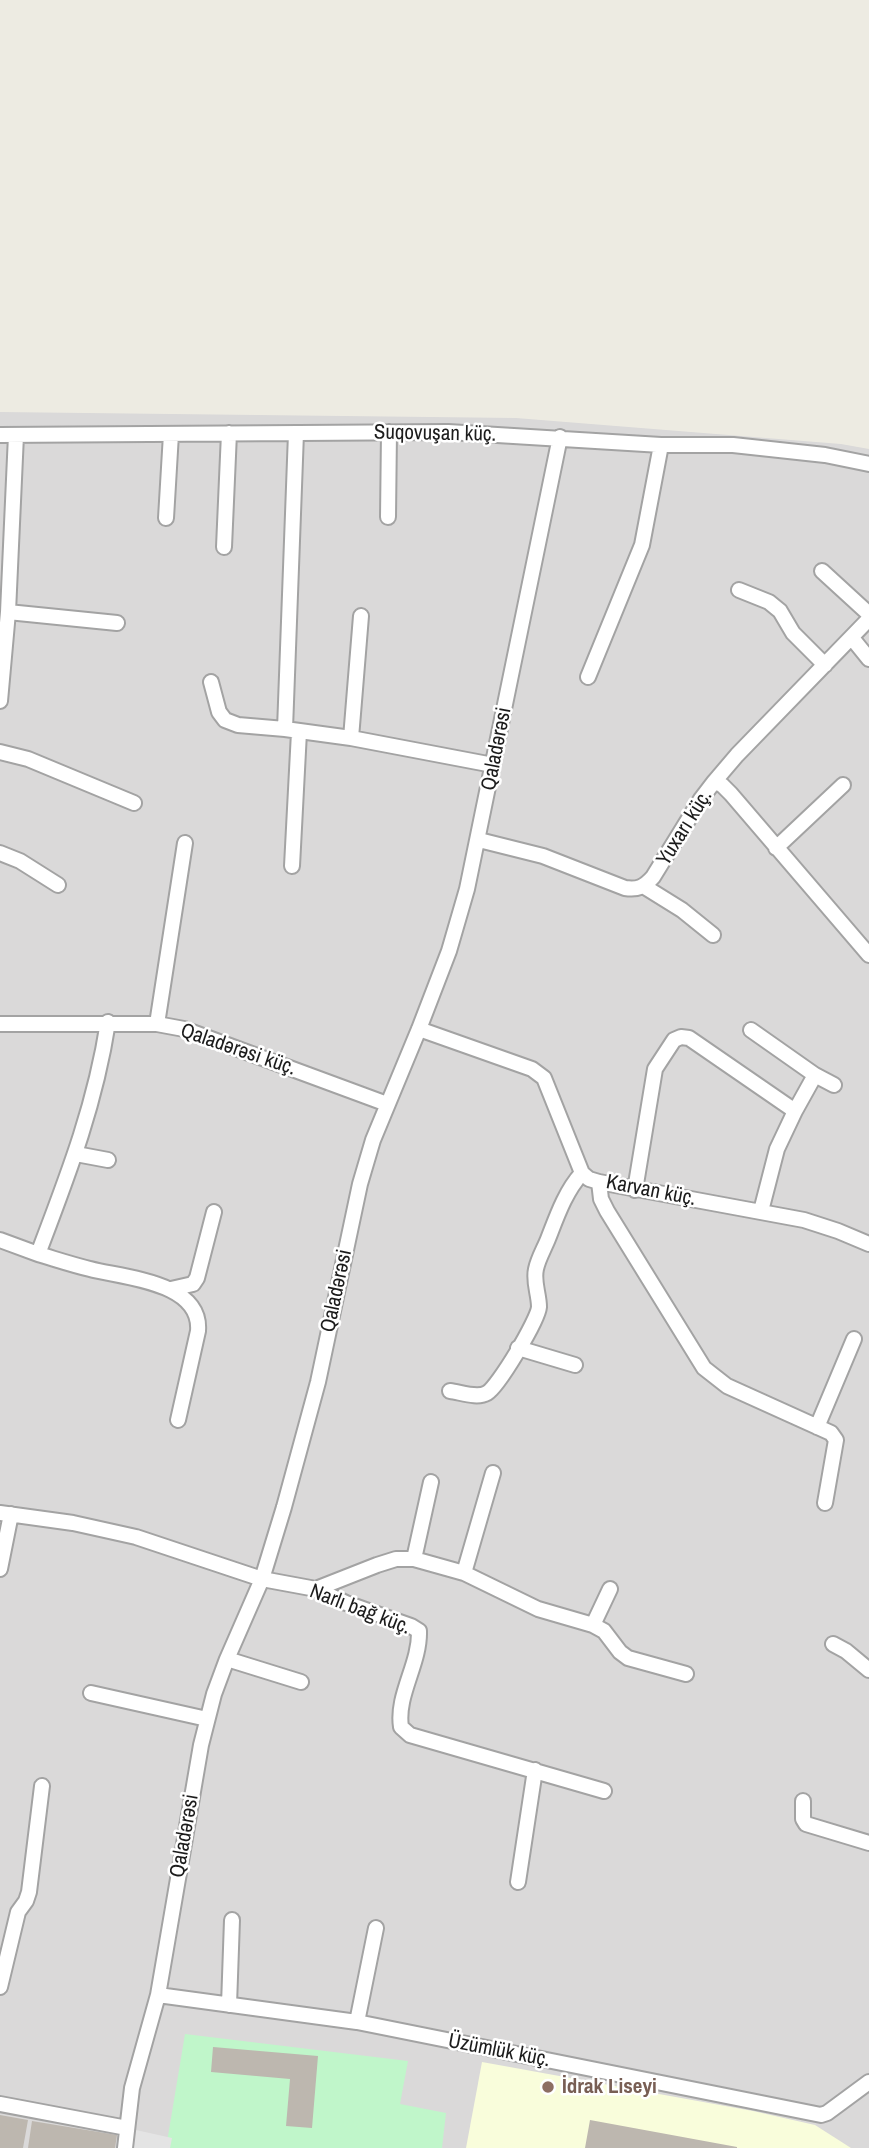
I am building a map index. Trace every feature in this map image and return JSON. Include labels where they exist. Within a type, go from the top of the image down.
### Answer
[{"type":"street","points":[[388,517],[389,432]]},
{"type":"street","name":"Suqovuşan küç.","points":[[0,435],[448,432],[662,445],[733,444],[825,455],[869,464]]},
{"type":"street","points":[[224,547],[229,433]]},
{"type":"street","points":[[292,866],[296,433]]},
{"type":"street","points":[[166,519],[171,434]]},
{"type":"street","points":[[0,701],[8,612],[4,592],[16,435]]},
{"type":"street","name":"Qaladərəsi","points":[[125,2148],[132,2088],[158,1996],[207,1719],[227,1660],[262,1579],[284,1507],[318,1382],[360,1184],[373,1140],[453,941],[479,840],[559,437]]},
{"type":"street","points":[[588,677],[642,545],[662,445]]},
{"type":"street","points":[[714,782],[852,638],[869,616],[822,571]]},
{"type":"street","points":[[739,590],[769,602],[780,611],[793,633],[825,665]]},
{"type":"street","points":[[8,612],[117,623]]},
{"type":"street","points":[[351,738],[361,616]]},
{"type":"street","points":[[852,638],[869,659]]},
{"type":"street","points":[[211,682],[219,712],[225,720],[238,725],[351,738],[493,765]]},
{"type":"street","points":[[0,752],[28,759],[134,803]]},
{"type":"street","name":"Yuxarı küç.","points":[[479,840],[543,856],[625,888],[645,887],[714,782],[732,794],[869,955]]},
{"type":"street","points":[[776,848],[844,785]]},
{"type":"street","points":[[157,1024],[185,843]]},
{"type":"street","points":[[0,853],[19,861],[58,885]]},
{"type":"street","points":[[645,887],[682,910],[713,935]]},
{"type":"street","points":[[38,1254],[76,1154],[92,1103],[108,1023]]},
{"type":"street","name":"Qaladərəsi küç.","points":[[0,1024],[157,1024],[184,1029],[387,1104]]},
{"type":"street","name":"Karvan küç.","points":[[419,1029],[532,1069],[544,1078],[582,1173],[589,1179],[635,1190],[804,1220],[869,1244]]},
{"type":"street","points":[[751,1030],[814,1075],[834,1085]]},
{"type":"street","points":[[635,1190],[655,1069],[674,1040],[689,1038],[794,1111]]},
{"type":"street","points":[[761,1211],[777,1149],[814,1075]]},
{"type":"street","points":[[76,1154],[108,1160]]},
{"type":"street","points":[[450,1391],[479,1396],[488,1392],[535,1321],[539,1307],[536,1268],[562,1204],[582,1173]]},
{"type":"street","points":[[599,1182],[601,1199],[607,1211],[704,1368],[727,1386],[831,1433],[836,1440],[825,1503]]},
{"type":"street","points":[[171,1289],[193,1284],[197,1278],[214,1212]]},
{"type":"street","points":[[0,1240],[90,1269],[157,1283],[171,1289],[194,1310],[199,1320],[178,1420]]},
{"type":"street","points":[[817,1427],[854,1339]]},
{"type":"street","points":[[518,1348],[575,1365]]},
{"type":"street","points":[[464,1573],[493,1473]]},
{"type":"street","points":[[414,1559],[432,1482]]},
{"type":"street","points":[[0,1569],[5,1513]]},
{"type":"street","name":"Narlı bağ küç.","points":[[5,1513],[73,1523],[136,1537],[262,1579],[316,1589],[346,1603],[411,1626],[419,1631],[419,1644],[399,1714],[401,1727],[410,1735],[604,1791]]},
{"type":"street","points":[[316,1589],[396,1559],[414,1559],[464,1573],[538,1609],[593,1625],[604,1631],[628,1658],[686,1674]]},
{"type":"street","points":[[593,1625],[610,1589]]},
{"type":"street","points":[[833,1644],[869,1670]]},
{"type":"street","points":[[227,1660],[301,1682]]},
{"type":"street","points":[[91,1693],[207,1719]]},
{"type":"street","points":[[518,1882],[535,1770]]},
{"type":"street","points":[[0,1987],[18,1912],[29,1892],[42,1786]]},
{"type":"street","points":[[803,1801],[803,1819],[806,1824],[869,1843]]},
{"type":"street","points":[[229,2005],[232,1920]]},
{"type":"street","points":[[356,2022],[376,1928]]},
{"type":"street","name":"Üzümlük küç.","points":[[158,1996],[356,2022],[821,2115],[869,2082]]},
{"type":"street","points":[[0,2104],[127,2128]]},
{"type":"shaded area","points":[[0,412],[516,418],[841,444],[869,449],[869,2148],[0,2148]]},
{"type":"shaded area","name":"İdrak Liseyi","points":[[482,2062],[753,2111],[815,2125],[851,2148],[466,2148]]},
{"type":"shaded area","points":[[127,2128],[172,2138],[170,2148],[125,2148]]},
{"type":"green space","points":[[185,2034],[408,2061],[400,2104],[446,2113],[442,2148],[166,2148]]},
{"type":"building","points":[[213,2047],[318,2056],[312,2128],[286,2126],[290,2079],[211,2072]]},
{"type":"building","points":[[0,2115],[28,2120],[23,2148],[0,2148]]},
{"type":"building","points":[[590,2120],[737,2147],[737,2148],[585,2148]]},
{"type":"building","points":[[32,2121],[117,2135],[115,2148],[28,2148]]},
{"type":"place","name":"İdrak Liseyi","points":[[548,2087]]}]
